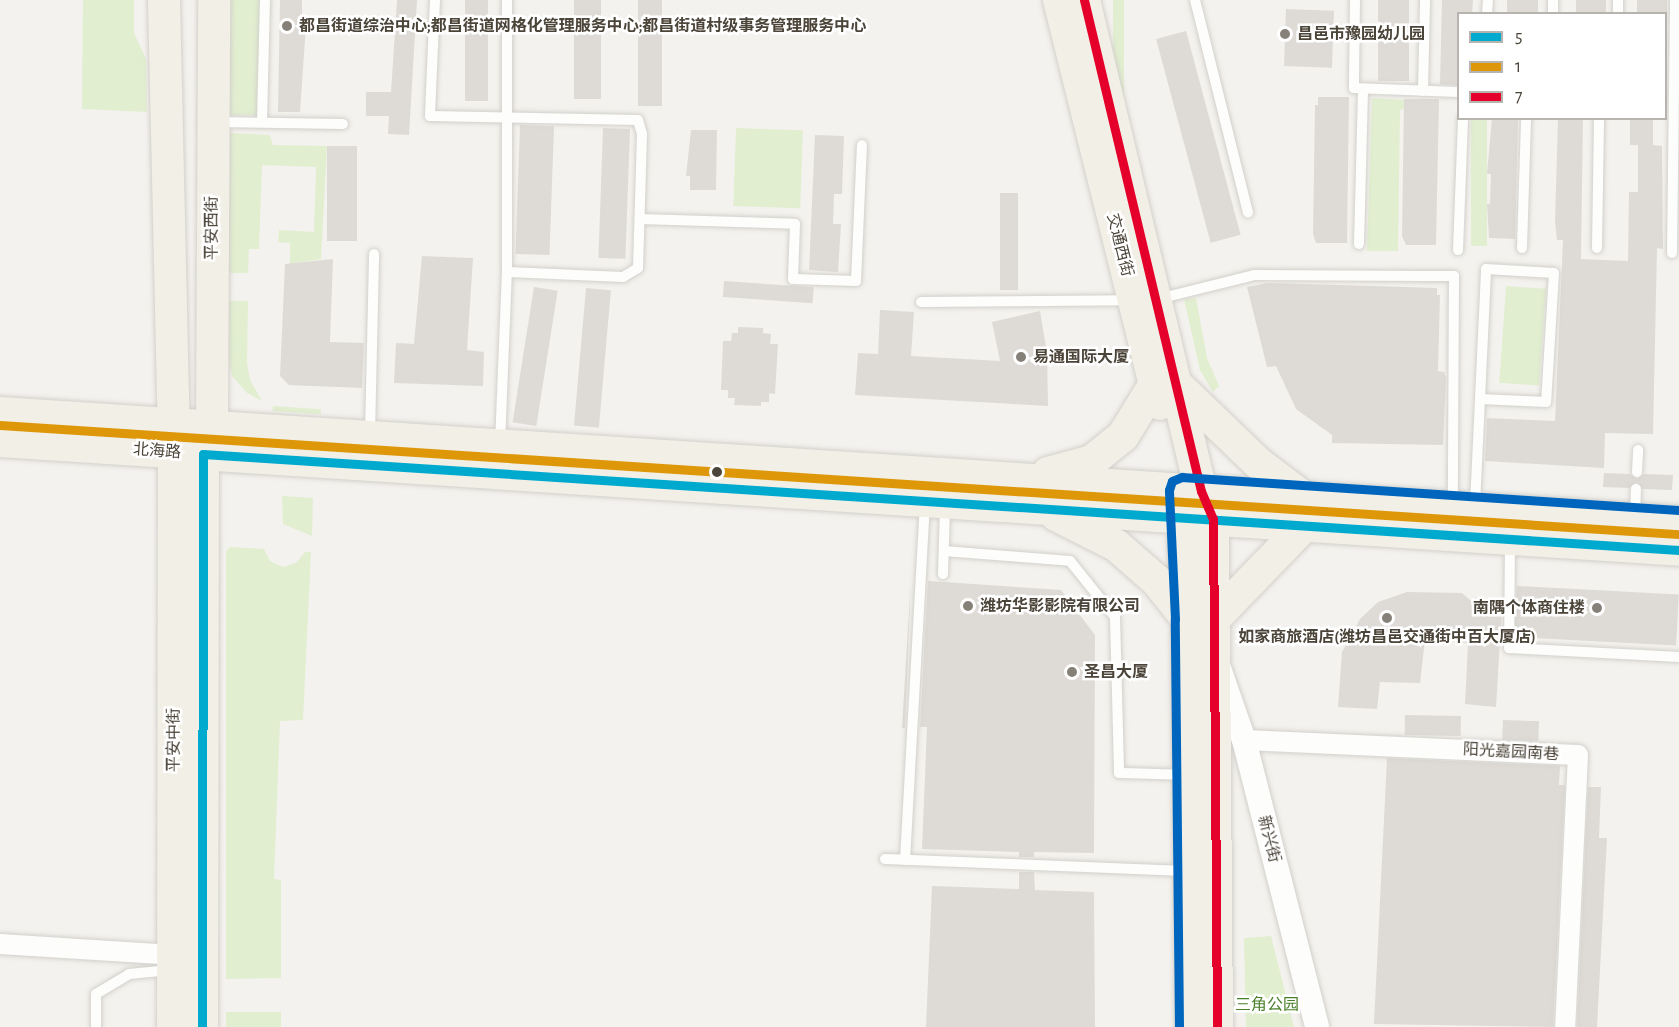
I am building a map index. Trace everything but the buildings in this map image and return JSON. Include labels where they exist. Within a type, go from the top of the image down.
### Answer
[{"type":"main road","points":[[164,0],[191,440]]},
{"type":"main road","name":"平安西街","points":[[191,440],[213,122],[214,0]]},
{"type":"main road","name":"交通西街","points":[[1059,0],[1145,299],[1195,504],[1200,620]]},
{"type":"main road","name":"交通西街","points":[[1084,0],[1145,299]]},
{"type":"main road","points":[[1024,479],[1092,460],[1122,436],[1166,384],[1258,463],[1304,511],[1200,620],[1189,776],[1191,1027]]},
{"type":"main road","name":"北海路","points":[[0,413],[191,440],[935,502],[1045,509],[1195,504]]},
{"type":"main road","name":"北海路","points":[[0,441],[370,437],[1024,479],[1195,504],[1304,511],[1511,539],[1679,549]]},
{"type":"main road","name":"平安中街","points":[[173,1027],[173,962],[191,440]]},
{"type":"main road","name":"平安中街","points":[[191,440],[202,1027]]},
{"type":"main road","name":"北海路","points":[[1304,511],[1636,504],[1679,522]]},
{"type":"main road","points":[[1045,509],[1118,546],[1200,620],[1214,652],[1217,1027]]},
{"type":"street","name":"新兴街","points":[[1214,652],[1244,740],[1317,1027]]},
{"type":"street","name":"阳光嘉园南巷","points":[[1244,740],[1578,755],[1565,1027]]},
{"type":"street","points":[[0,944],[173,962]]},
{"type":"lane","points":[[262,122],[265,0]]},
{"type":"lane","points":[[435,0],[430,116],[638,120],[642,134],[638,268],[623,277],[507,272]]},
{"type":"lane","points":[[500,446],[507,272],[507,0]]},
{"type":"lane","points":[[1195,0],[1248,213]]},
{"type":"lane","points":[[1355,0],[1354,88],[1457,92]]},
{"type":"lane","points":[[1423,90],[1425,0]]},
{"type":"lane","points":[[1672,253],[1676,0]]},
{"type":"lane","points":[[1359,244],[1363,89]]},
{"type":"lane","points":[[1458,250],[1463,120]]},
{"type":"lane","points":[[1522,248],[1526,120]]},
{"type":"lane","points":[[1597,248],[1599,120]]},
{"type":"lane","points":[[213,122],[343,124]]},
{"type":"lane","points":[[640,219],[795,224],[793,279],[856,281],[862,145]]},
{"type":"lane","points":[[370,437],[374,254]]},
{"type":"lane","points":[[1464,508],[1480,399],[1486,269],[1554,273],[1546,402],[1480,399]]},
{"type":"lane","points":[[921,302],[1145,299],[1254,275],[1454,276],[1464,508]]},
{"type":"lane","points":[[1637,472],[1638,450]]},
{"type":"lane","points":[[935,502],[944,551],[943,574]]},
{"type":"lane","points":[[905,860],[935,502]]},
{"type":"lane","points":[[1511,539],[1509,648],[1679,657]]},
{"type":"lane","points":[[944,551],[1070,561],[1115,617],[1119,773],[1189,776]]},
{"type":"lane","points":[[885,859],[1190,871]]},
{"type":"lane","points":[[96,1027],[96,994],[129,974],[173,962]]},
{"type":"green space","points":[[83,0],[134,0],[134,33],[146,59],[147,112],[82,109]]},
{"type":"green space","points":[[229,0],[260,0],[260,115],[229,115]]},
{"type":"green space","points":[[1113,0],[1124,0],[1124,276],[1113,276]]},
{"type":"green space","points":[[1372,98],[1404,100],[1404,109],[1400,110],[1398,251],[1367,251]]},
{"type":"green space","points":[[1471,120],[1487,120],[1487,246],[1471,246]]},
{"type":"green space","points":[[736,128],[803,130],[800,208],[733,206]]},
{"type":"green space","points":[[230,133],[270,135],[273,145],[327,146],[321,259],[290,264],[290,243],[278,242],[279,230],[314,232],[316,167],[262,165],[259,249],[249,249],[248,273],[228,273]]},
{"type":"green space","points":[[1506,286],[1546,289],[1539,386],[1499,383]]},
{"type":"green space","points":[[1196,298],[1207,358],[1219,386],[1213,392],[1200,370],[1184,299]]},
{"type":"green space","points":[[227,301],[248,301],[247,363],[250,380],[262,401],[247,393],[232,376],[228,354]]},
{"type":"green space","points":[[273,406],[321,409],[321,414],[273,411]]},
{"type":"green space","points":[[282,496],[313,498],[312,536],[283,524]]},
{"type":"green space","points":[[230,547],[264,549],[270,561],[283,567],[296,563],[305,552],[311,552],[303,720],[280,721],[274,879],[281,880],[281,978],[226,979],[226,551]]},
{"type":"green space","name":"三角公园","points":[[1271,936],[1294,1027],[1246,1027],[1244,938]]},
{"type":"green space","points":[[226,1012],[281,1012],[281,1027],[226,1027]]},
{"type":"transit line","name":"7","points":[[1084,0],[1201,491],[1213,519],[1217,1027]]},
{"type":"transit line","name":"1","points":[[0,425],[1678,534]]},
{"type":"transit line","name":"5","points":[[202,1027],[203,454],[1679,550]]},
{"type":"transit line","points":[[1179,1027],[1175,619],[1169,490],[1172,481],[1182,477],[1679,510]]},
{"type":"place","name":"都昌街道综治中心;都昌街道网格化管理服务中心;都昌街道村级事务管理服务中心","points":[[287,26]]},
{"type":"place","name":"昌邑市豫园幼儿园","points":[[1285,34]]},
{"type":"place","name":"易通国际大厦","points":[[1021,357]]},
{"type":"place","name":"潍坊华影影院有限公司","points":[[968,606]]},
{"type":"place","name":"南隅个体商住楼","points":[[1597,608]]},
{"type":"place","name":"如家商旅酒店(潍坊昌邑交通街中百大厦店)","points":[[1387,618]]},
{"type":"place","name":"圣昌大厦","points":[[1072,672]]}]
